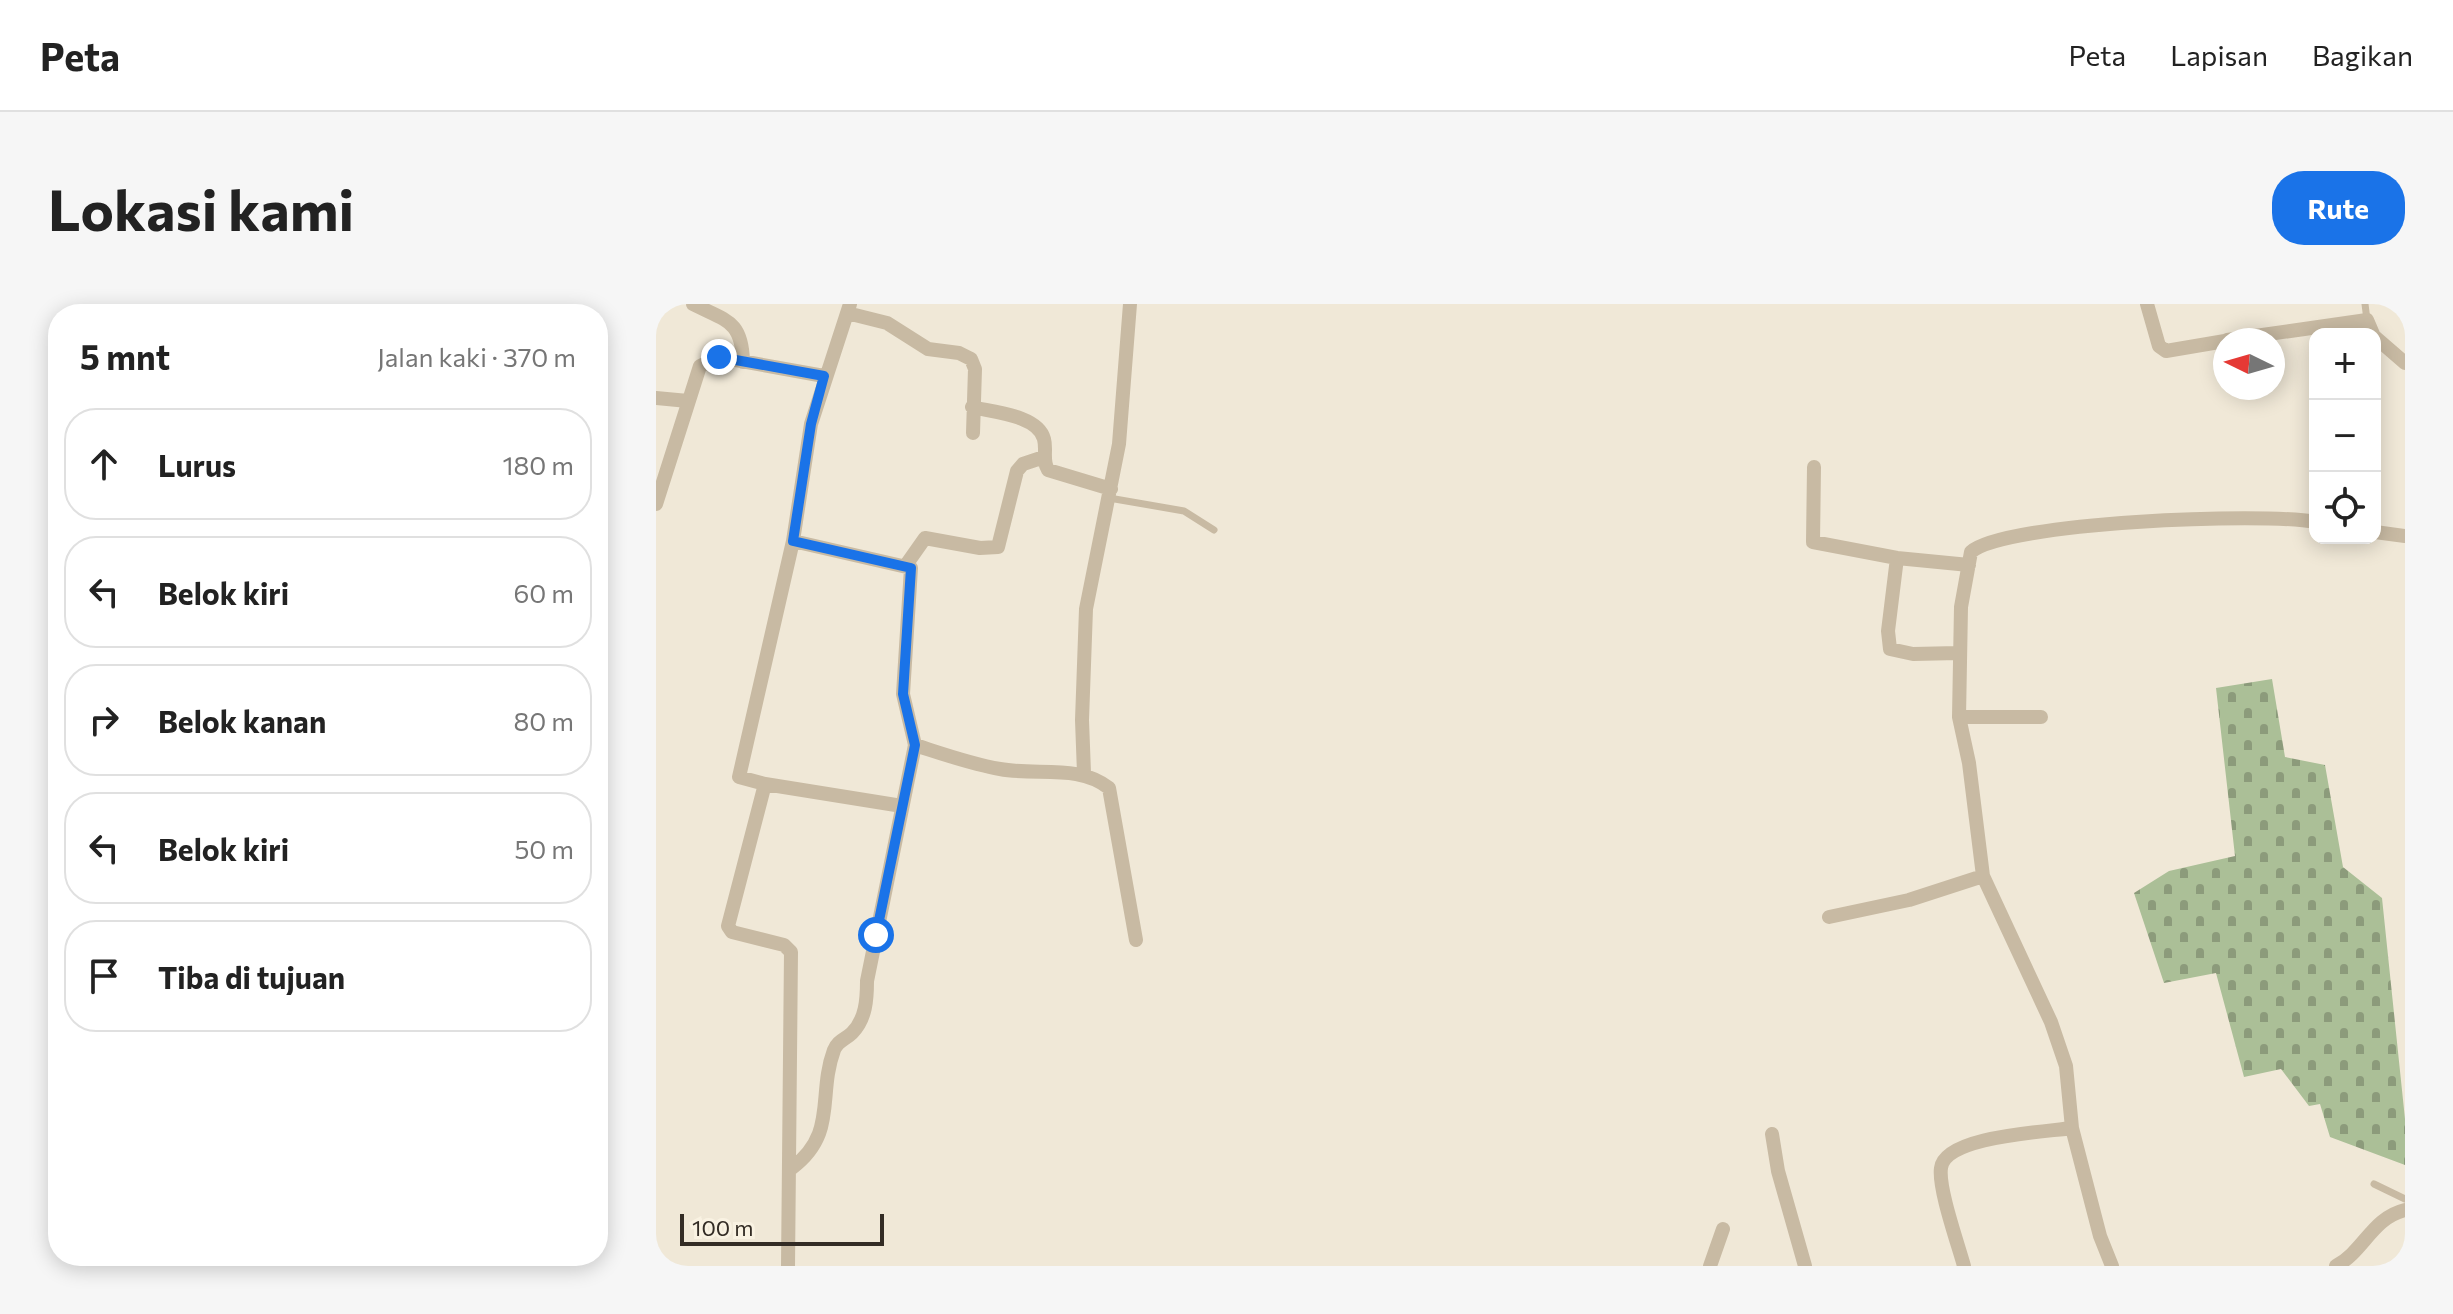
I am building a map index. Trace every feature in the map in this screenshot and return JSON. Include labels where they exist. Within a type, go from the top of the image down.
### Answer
[{"type":"street","points":[[693,304],[732,323],[741,334],[743,362]]},
{"type":"street","points":[[1084,773],[1082,720],[1086,609],[1110,494],[1126,375],[1130,304]]},
{"type":"street","points":[[2147,304],[2159,346],[2166,351],[2213,342]]},
{"type":"street","points":[[902,806],[739,777],[793,541],[811,424],[848,308],[887,323],[928,349],[959,353],[971,359],[975,369],[973,433]]},
{"type":"street","points":[[2285,332],[2367,320],[2370,328]]},
{"type":"street","points":[[2381,342],[2405,363]]},
{"type":"street","points":[[657,499],[700,366],[706,361],[719,357],[824,376]]},
{"type":"street","points":[[656,398],[688,401]]},
{"type":"street","points":[[972,407],[1038,427],[1044,439],[1045,466],[1051,472],[1110,494]]},
{"type":"street","points":[[906,565],[925,538],[980,548],[998,547],[1017,471],[1023,464],[1044,457]]},
{"type":"street","points":[[1814,467],[1813,542],[1897,558],[1969,565]]},
{"type":"street","points":[[2112,1266],[2100,1236],[2072,1128],[2066,1066],[2051,1022],[1983,876],[1969,763],[1959,717],[1961,607],[1971,552],[1978,546],[2016,534],[2263,516],[2309,521]]},
{"type":"street","points":[[2381,533],[2405,536]]},
{"type":"street","points":[[792,1168],[817,1145],[836,1045],[852,1033],[867,1003],[867,981],[915,745],[903,694],[913,576],[911,568],[793,541]]},
{"type":"street","points":[[1897,558],[1888,631],[1890,649],[1913,654],[1958,653]]},
{"type":"street","points":[[1959,717],[2041,717]]},
{"type":"street","points":[[915,745],[998,769],[1095,776],[1112,795],[1136,940]]},
{"type":"street","points":[[765,784],[729,929],[784,945],[791,952],[792,1168],[788,1266]]},
{"type":"street","points":[[1829,917],[1909,900],[1983,876]]},
{"type":"street","points":[[1964,1266],[1941,1178],[1944,1159],[1951,1151],[1975,1142],[2072,1128]]},
{"type":"street","points":[[1772,1134],[1778,1171],[1805,1266]]},
{"type":"street","points":[[2336,1266],[2383,1220],[2405,1210]]},
{"type":"street","points":[[1710,1266],[1723,1229]]},
{"type":"street","points":[[2355,1266],[2357,1248]]},
{"type":"lane","points":[[2365,304],[2367,320]]},
{"type":"lane","points":[[1110,494],[1184,511],[1214,530]]},
{"type":"lane","points":[[2374,1184],[2405,1199]]},
{"type":"green space","points":[[2272,679],[2285,757],[2325,765],[2343,867],[2382,898],[2405,1119],[2405,1165],[2330,1137],[2320,1104],[2309,1106],[2281,1069],[2244,1077],[2216,973],[2164,983],[2134,893],[2169,871],[2235,856],[2216,688]]},
{"type":"route","points":[[719,357],[824,376],[807,444],[793,541],[911,568],[913,576],[903,694],[906,718],[915,745],[876,935]]}]
